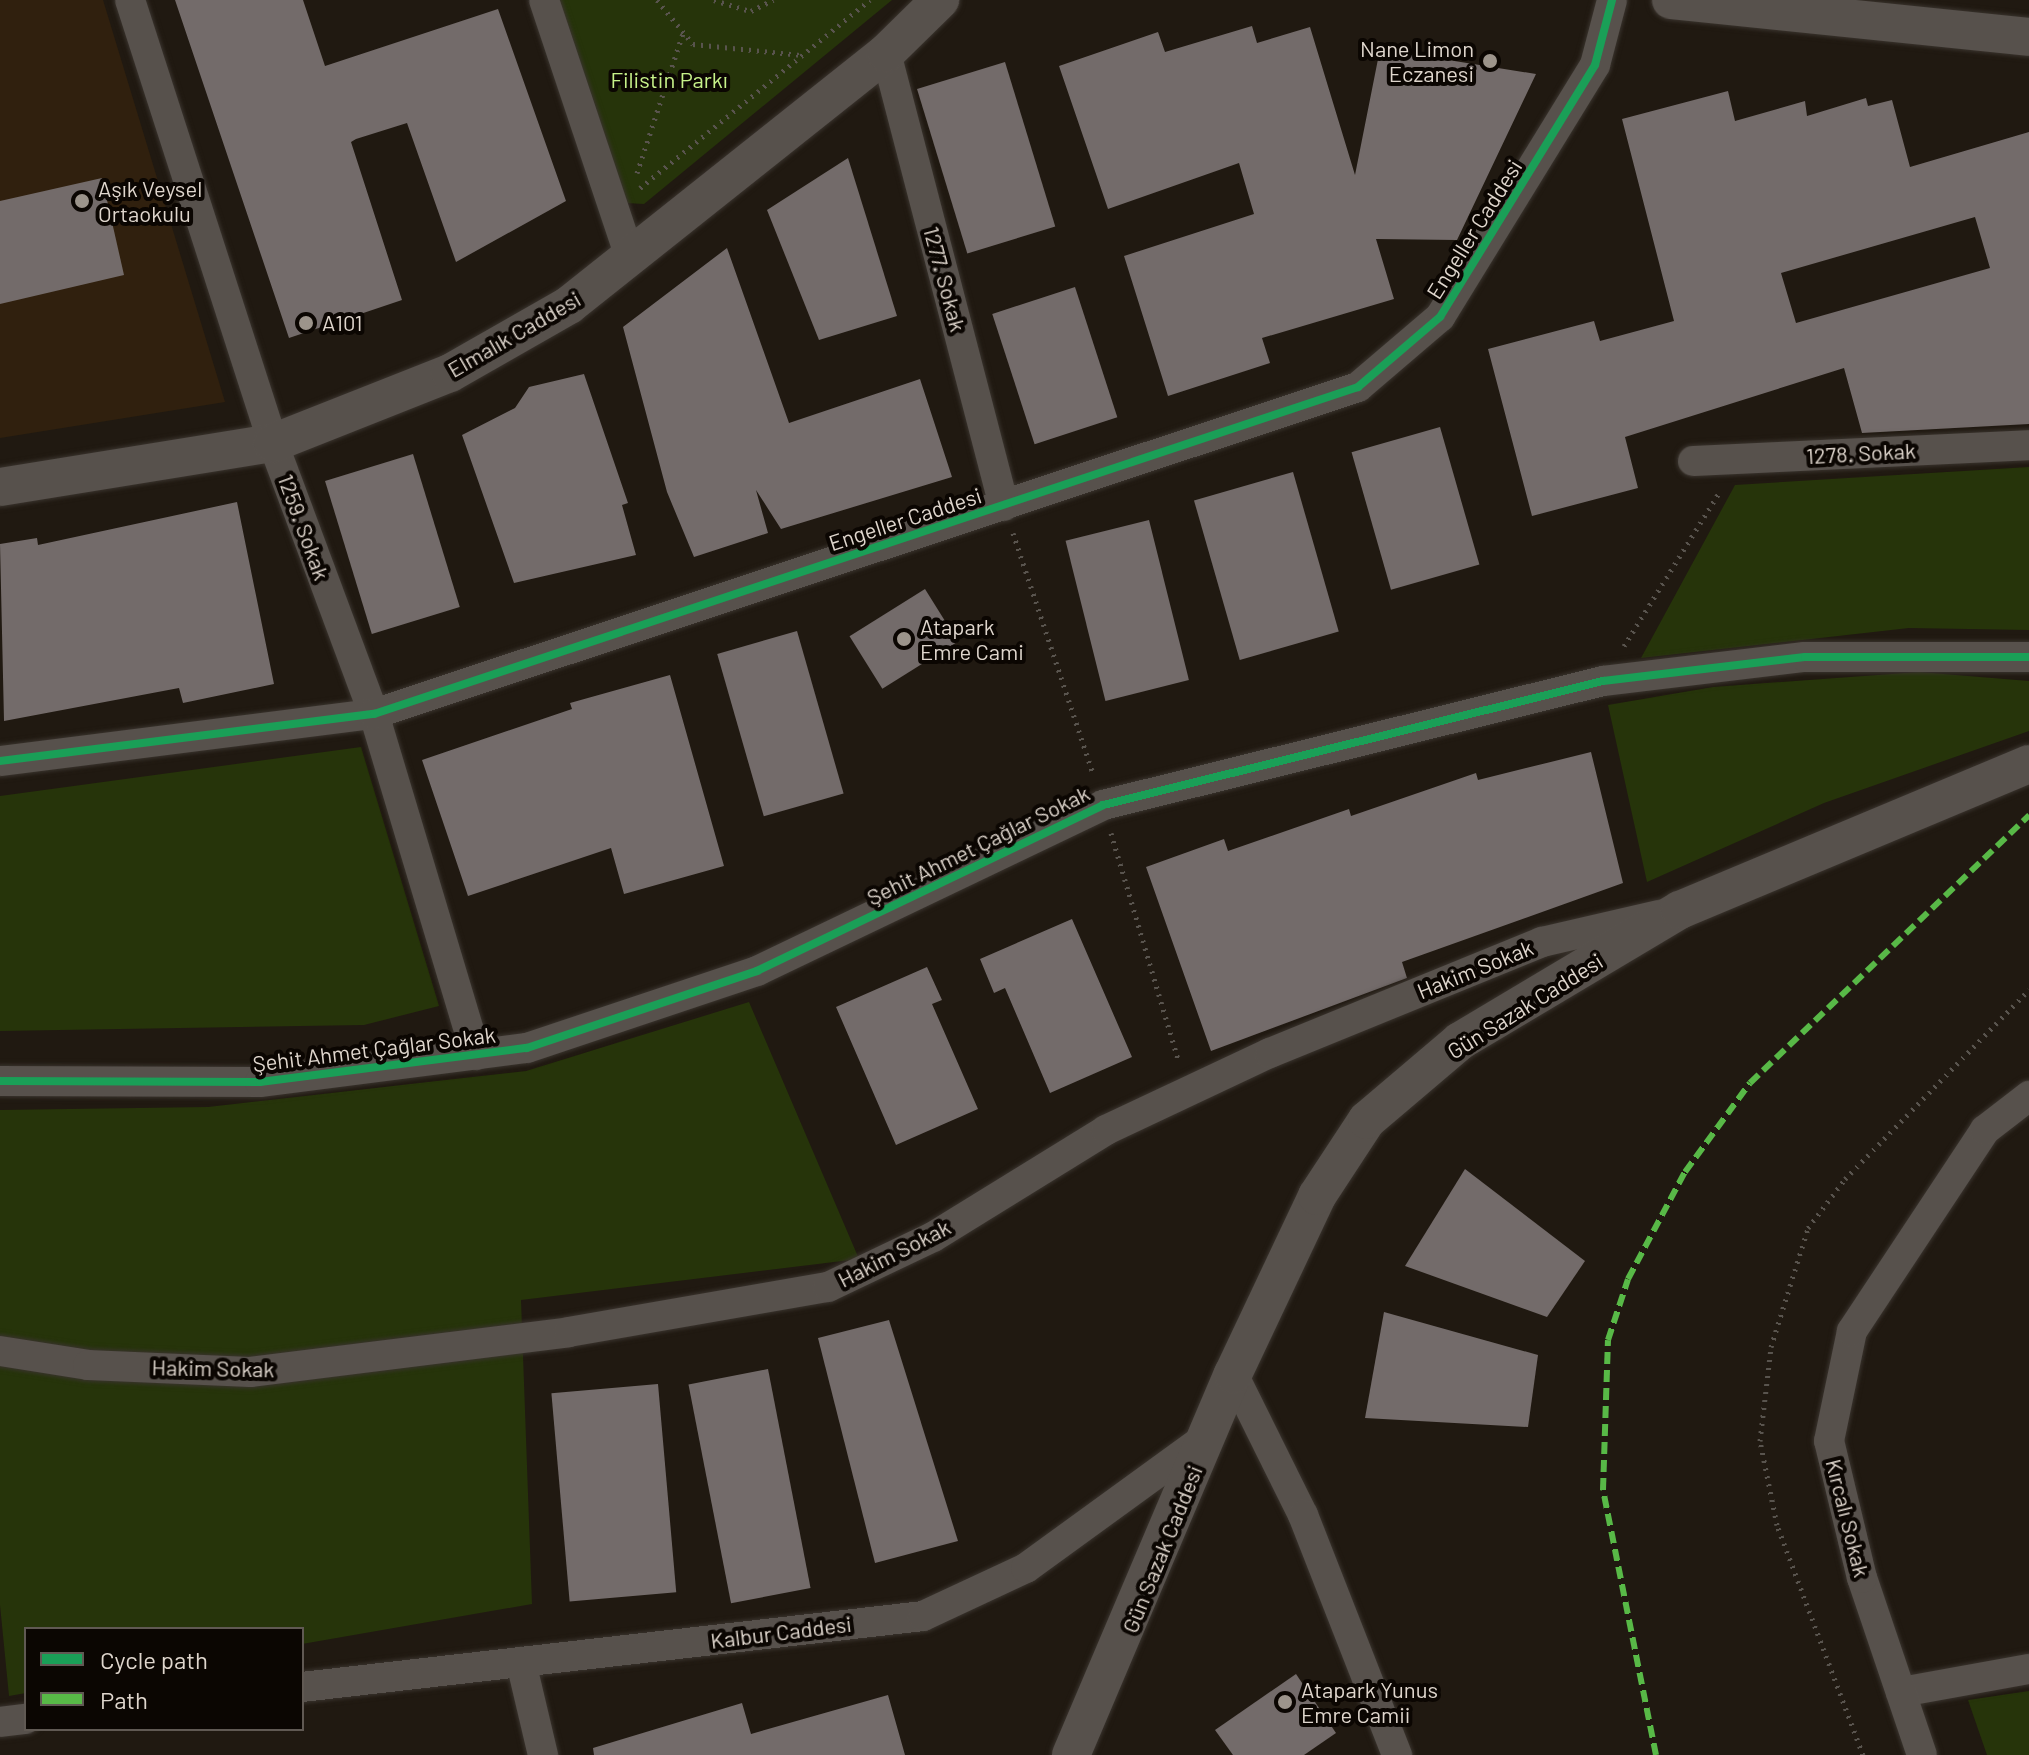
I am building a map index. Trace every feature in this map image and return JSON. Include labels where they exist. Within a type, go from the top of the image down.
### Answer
[{"type":"street","name":"1259. Sokak","points":[[130,0],[273,443],[374,714],[476,1055]]},
{"type":"street","points":[[544,0],[630,257]]},
{"type":"street","name":"Elmalık Caddesi","points":[[0,487],[273,443],[450,373],[569,305],[886,53],[940,0]]},
{"type":"street","name":"Engeller Caddesi","points":[[0,761],[374,714],[1358,387],[1440,317],[1595,65],[1612,0]]},
{"type":"street","points":[[1671,0],[2029,37]]},
{"type":"street","name":"1277. Sokak","points":[[886,53],[1004,506]]},
{"type":"street","name":"1278. Sokak","points":[[1693,461],[2029,445]]},
{"type":"street","name":"Şehit Ahmet Çağlar Sokak","points":[[0,1081],[260,1082],[527,1048],[757,971],[1103,805],[1603,681],[1805,657],[2029,657]]},
{"type":"street","name":"Gün Sazak Caddesi","points":[[1071,1755],[1233,1374],[1317,1196],[1367,1120],[1460,1041],[1680,910],[2029,764]]},
{"type":"street","name":"Hakim Sokak","points":[[0,1351],[88,1365],[250,1372],[569,1332],[828,1287],[933,1237],[1106,1130],[1270,1053],[1542,942],[1680,910]]},
{"type":"street","name":"Kırcalı Sokak","points":[[1922,1755],[1862,1578],[1829,1441],[1852,1331],[1985,1130],[2029,1096]]},
{"type":"street","points":[[1233,1374],[1303,1515],[1397,1755]]},
{"type":"street","name":"Kalbur Caddesi","points":[[304,1687],[923,1616],[1026,1568],[1209,1435]]},
{"type":"street","points":[[521,1662],[543,1755]]},
{"type":"street","points":[[1901,1692],[2029,1669]]},
{"type":"street","points":[[0,1722],[24,1719]]},
{"type":"path","points":[[657,0],[693,44],[803,55]]},
{"type":"path","points":[[714,0],[751,11],[773,0]]},
{"type":"path","points":[[683,33],[632,187],[637,191],[870,0]]},
{"type":"path","points":[[1603,681],[1739,459]]},
{"type":"shaded area","name":"Aşık Veysel Ortaokulu","points":[[0,0],[103,0],[225,402],[0,438]]},
{"type":"green space","name":"Filistin Parkı","points":[[558,0],[892,0],[644,204],[626,203]]},
{"type":"green space","points":[[2029,467],[2029,630],[1909,628],[1641,658],[1735,485]]},
{"type":"green space","points":[[1919,672],[2029,681],[2029,731],[1824,803],[1647,882],[1608,705],[1713,687]]},
{"type":"green space","points":[[361,747],[439,1006],[364,1025],[0,1031],[0,796]]},
{"type":"green space","points":[[749,1002],[859,1259],[521,1300],[532,1604],[304,1644],[304,1627],[24,1627],[24,1693],[9,1696],[0,1605],[0,1110],[208,1107],[526,1071]]},
{"type":"green space","points":[[2029,1691],[2029,1755],[1987,1755],[1968,1700]]},
{"type":"building","points":[[175,0],[303,0],[325,66],[498,9],[566,201],[456,262],[407,123],[356,139],[351,142],[402,300],[289,338]]},
{"type":"building","points":[[1252,26],[1257,43],[1310,27],[1355,175],[1380,49],[1536,74],[1457,240],[1376,239],[1394,299],[1262,338],[1270,363],[1168,396],[1124,256],[1254,214],[1239,163],[1108,209],[1059,66],[1158,32],[1165,52]]},
{"type":"building","points":[[1005,62],[1055,226],[967,253],[917,89]]},
{"type":"building","points":[[1728,91],[1735,121],[1805,101],[1807,116],[1866,98],[1868,106],[1892,100],[1910,167],[2029,132],[2029,424],[1862,433],[1844,368],[1625,437],[1638,488],[1532,516],[1488,349],[1594,321],[1600,341],[1674,321],[1622,119]],"holes":[[[1975,217],[1990,268],[1796,323],[1781,273]]]},
{"type":"building","points":[[848,158],[897,316],[819,340],[767,210]]},
{"type":"building","points":[[102,178],[124,275],[0,304],[0,201]]},
{"type":"building","points":[[727,248],[789,423],[920,379],[952,477],[781,529],[756,490],[768,533],[694,557],[667,492],[623,327]]},
{"type":"building","points":[[1075,287],[1117,417],[1035,444],[992,314]]},
{"type":"building","points":[[584,374],[628,503],[622,505],[636,555],[514,583],[462,435],[515,408],[529,387]]},
{"type":"building","points":[[1440,427],[1479,564],[1391,590],[1352,452]]},
{"type":"building","points":[[413,454],[460,607],[372,634],[325,481]]},
{"type":"building","points":[[1293,472],[1339,632],[1240,660],[1194,500]]},
{"type":"building","points":[[237,502],[274,684],[183,703],[179,688],[4,721],[0,544],[37,538],[38,545]]},
{"type":"building","points":[[1149,520],[1189,680],[1105,701],[1066,541]]},
{"type":"building","name":"Atapark Emre Cami","points":[[925,589],[958,642],[882,689],[850,636]]},
{"type":"building","points":[[797,631],[844,793],[764,816],[717,654]]},
{"type":"building","points":[[670,675],[724,866],[624,894],[611,848],[468,896],[422,760],[572,709],[570,703]]},
{"type":"building","points":[[1591,752],[1623,883],[1402,962],[1407,978],[1211,1051],[1146,867],[1224,839],[1228,851],[1349,809],[1351,816],[1476,773],[1478,780]]},
{"type":"building","points":[[1072,919],[1132,1057],[1050,1093],[1005,988],[994,993],[980,959]]},
{"type":"building","points":[[927,967],[942,1000],[932,1004],[978,1109],[896,1145],[836,1007]]},
{"type":"building","points":[[1465,1169],[1585,1261],[1547,1317],[1405,1266]]},
{"type":"building","points":[[1384,1312],[1538,1355],[1528,1427],[1365,1418]]},
{"type":"building","points":[[889,1320],[958,1541],[875,1563],[818,1338]]},
{"type":"building","points":[[768,1369],[811,1588],[731,1603],[688,1384]]},
{"type":"building","points":[[658,1384],[676,1592],[570,1602],[551,1393]]},
{"type":"building","name":"Atapark Yunus Emre Camii","points":[[1296,1674],[1336,1733],[1304,1755],[1233,1755],[1215,1730]]},
{"type":"building","points":[[888,1695],[905,1755],[594,1755],[593,1748],[742,1703],[751,1734]]},
{"type":"marked path","points":[[1656,1755],[1603,1490],[1608,1340],[1628,1279],[1685,1172],[1750,1083],[2029,815]]},
{"type":"cycle path","points":[[0,761],[374,714],[1358,387],[1440,317],[1595,65],[1612,0]]},
{"type":"cycle path","points":[[0,1081],[260,1082],[527,1048],[757,971],[1103,805],[1603,681],[1805,657],[2029,657]]},
{"type":"place","name":"Nane Limon Eczanesi","points":[[1490,61]]},
{"type":"place","name":"Aşık Veysel Ortaokulu","points":[[82,201]]},
{"type":"place","name":"A101","points":[[306,323]]},
{"type":"place","name":"Atapark Emre Cami","points":[[904,639]]},
{"type":"place","name":"Atapark Yunus Emre Camii","points":[[1285,1702]]}]
